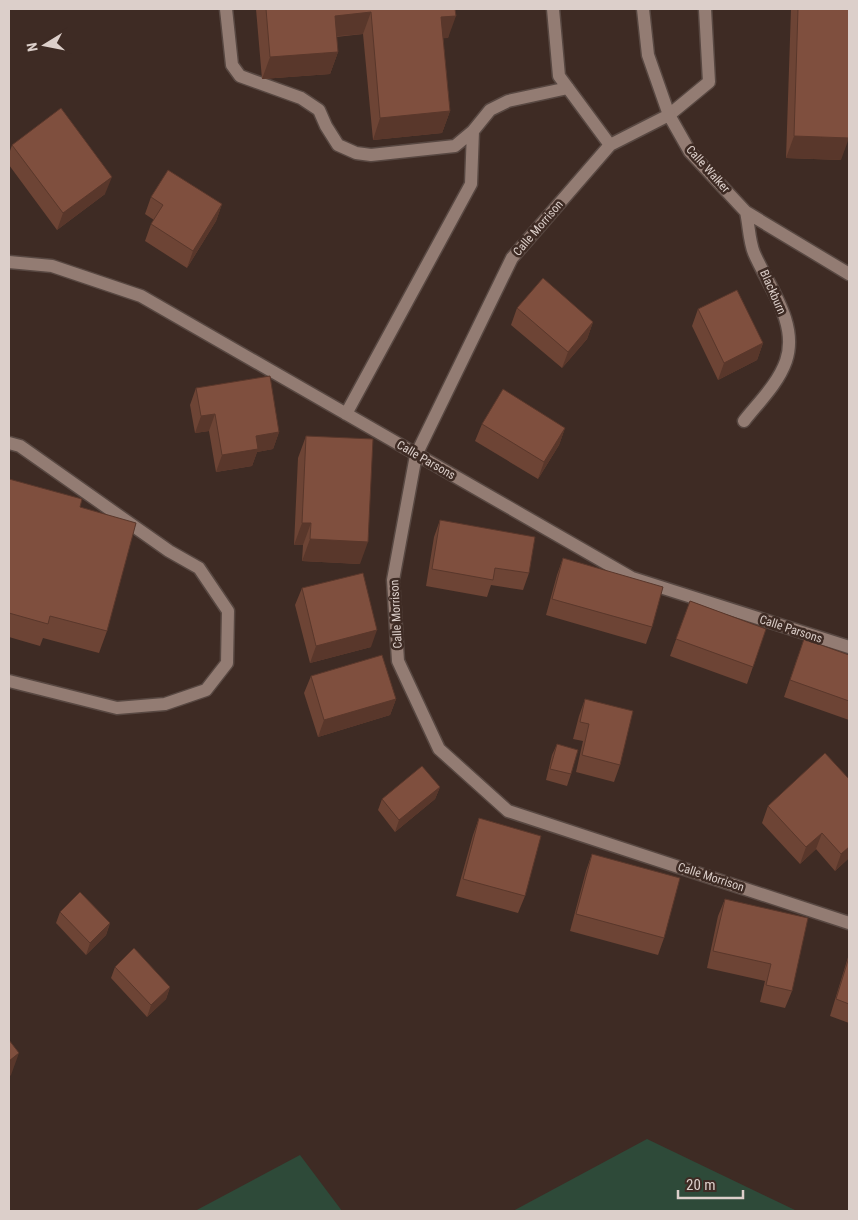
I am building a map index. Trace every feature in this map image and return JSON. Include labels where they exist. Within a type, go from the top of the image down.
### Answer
[{"type":"street","points":[[226,9],[232,65],[240,76],[301,98],[319,110],[338,145],[356,153],[371,155],[454,146],[473,131],[490,110],[508,102],[568,88]]},
{"type":"street","points":[[553,9],[559,76],[610,145]]},
{"type":"street","name":"Calle Walker","points":[[643,9],[648,55],[669,115],[690,152],[746,212],[849,274]]},
{"type":"street","name":"Calle Morrison","points":[[705,9],[709,82],[669,115],[610,145],[512,258],[416,455],[393,580],[398,661],[439,749],[508,811],[849,923]]},
{"type":"street","points":[[346,414],[471,184],[473,131]]},
{"type":"street","name":"Blackburn","points":[[744,421],[780,375],[786,360],[788,346],[788,335],[781,307],[754,252],[746,212]]},
{"type":"street","name":"Calle Parsons","points":[[9,262],[52,266],[141,296],[632,578],[849,647]]},
{"type":"street","points":[[9,443],[20,446],[169,551],[199,568],[228,611],[227,663],[206,690],[165,704],[117,708],[9,681]]},
{"type":"green space","points":[[647,1139],[797,1211],[513,1211]]},
{"type":"green space","points":[[300,1155],[342,1211],[195,1211]]},
{"type":"building","points":[[266,9],[455,9],[456,16],[441,17],[450,111],[380,118],[371,12],[335,16],[338,52],[270,57]]},
{"type":"building","points":[[798,9],[849,9],[849,138],[794,136]]},
{"type":"building","points":[[61,108],[112,177],[63,213],[12,145]]},
{"type":"building","points":[[168,170],[222,204],[193,251],[151,224],[163,205],[151,197]]},
{"type":"building","points":[[543,278],[593,322],[568,352],[517,308]]},
{"type":"building","points":[[737,290],[763,343],[724,363],[698,309]]},
{"type":"building","points":[[270,376],[279,432],[256,436],[258,449],[222,455],[215,414],[201,416],[196,388]]},
{"type":"building","points":[[503,389],[565,428],[544,462],[482,424]]},
{"type":"building","points":[[306,436],[373,439],[368,542],[310,539],[311,523],[302,523]]},
{"type":"building","points":[[9,479],[82,499],[80,507],[136,523],[107,631],[50,616],[48,624],[9,613]]},
{"type":"building","points":[[440,520],[535,537],[529,573],[495,568],[493,580],[432,569]]},
{"type":"building","points":[[563,558],[663,587],[652,627],[552,599]]},
{"type":"building","points":[[363,573],[377,630],[316,646],[302,588]]},
{"type":"building","points":[[690,601],[766,629],[753,667],[676,639]]},
{"type":"building","points":[[804,639],[849,655],[849,701],[790,680]]},
{"type":"building","points":[[382,655],[396,699],[324,720],[311,676]]},
{"type":"building","points":[[585,699],[633,711],[620,765],[582,755],[589,724],[580,722]]},
{"type":"building","points":[[557,744],[578,750],[571,774],[550,769]]},
{"type":"building","points":[[825,753],[849,779],[849,847],[841,854],[822,833],[806,847],[768,806]]},
{"type":"building","points":[[422,766],[440,787],[399,820],[382,799]]},
{"type":"building","points":[[479,818],[541,836],[525,896],[463,879]]},
{"type":"building","points":[[592,854],[680,878],[664,938],[576,914]]},
{"type":"building","points":[[80,892],[110,923],[90,943],[60,912]]},
{"type":"building","points":[[725,899],[808,918],[792,991],[766,985],[771,964],[713,951]]},
{"type":"building","points":[[134,948],[170,987],[151,1005],[115,967]]},
{"type":"building","points":[[849,957],[849,1004],[836,999]]},
{"type":"building","points":[[9,1040],[19,1053],[9,1061]]}]
